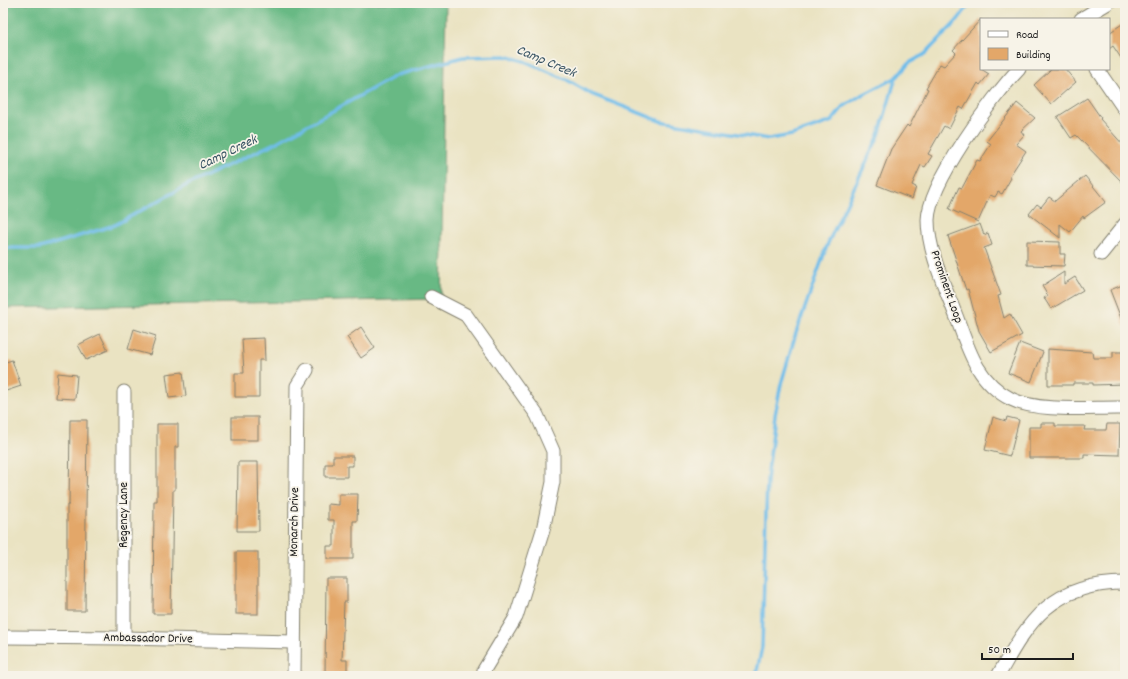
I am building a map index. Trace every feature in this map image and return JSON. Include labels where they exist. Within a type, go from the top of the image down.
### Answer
[{"type":"street","points":[[1083,18],[1108,3]]},
{"type":"street","name":"Prominent Loop","points":[[1018,70],[986,108],[936,191],[929,210],[928,220],[933,251],[970,356],[985,379],[1001,393],[1018,402],[1040,407],[1125,408]]},
{"type":"street","points":[[1098,70],[1125,110]]},
{"type":"street","points":[[1101,254],[1125,224]]},
{"type":"street","points":[[432,297],[466,315],[537,414],[553,451],[553,482],[543,530],[516,617],[484,670],[483,676]]},
{"type":"street","name":"Monarch Drive","points":[[294,676],[297,386],[307,370]]},
{"type":"street","name":"Regency Lane","points":[[124,392],[124,638]]},
{"type":"street","points":[[998,676],[1019,638],[1040,612],[1069,593],[1104,583],[1125,583]]},
{"type":"street","name":"Ambassador Drive","points":[[3,637],[294,642]]},
{"type":"green space","points":[[3,3],[446,3],[441,299],[3,308]]},
{"type":"building","points":[[980,20],[980,70],[989,74],[980,85],[978,83],[963,109],[960,107],[949,129],[944,126],[928,154],[932,156],[925,167],[921,165],[912,185],[916,187],[912,199],[877,185],[891,149],[907,125],[909,127],[928,89],[926,88],[940,64],[944,66],[956,53],[953,50]]},
{"type":"building","points":[[1125,22],[1125,64],[1113,46],[1110,48],[1110,32]]},
{"type":"building","points":[[1050,70],[1066,70],[1076,82],[1051,104],[1034,85]]},
{"type":"building","points":[[1087,98],[1101,118],[1100,119],[1125,147],[1125,185],[1076,135],[1071,138],[1057,117]]},
{"type":"building","points":[[1017,103],[1035,118],[1021,131],[1024,135],[1016,144],[1026,151],[1009,177],[1011,178],[1002,194],[998,192],[995,197],[990,195],[978,222],[949,209],[959,187],[962,188],[977,160],[980,161],[991,144],[987,141]]},
{"type":"building","points":[[1085,176],[1106,202],[1084,218],[1083,216],[1070,232],[1060,224],[1060,238],[1029,214],[1037,204],[1041,207],[1049,197],[1055,201]]},
{"type":"building","points":[[980,224],[984,235],[988,233],[992,245],[984,248],[1001,295],[998,296],[1004,318],[1010,314],[1022,335],[991,352],[979,331],[968,289],[966,290],[948,236]]},
{"type":"building","points":[[1027,241],[1060,242],[1060,254],[1065,254],[1064,266],[1027,265]]},
{"type":"building","points":[[1064,272],[1064,284],[1075,277],[1083,290],[1051,309],[1044,298],[1048,296],[1042,286]]},
{"type":"building","points":[[1125,284],[1125,326],[1124,326],[1110,290]]},
{"type":"building","points":[[361,327],[375,348],[361,358],[347,337]]},
{"type":"building","points":[[134,329],[156,336],[150,355],[128,349]]},
{"type":"building","points":[[100,334],[108,350],[86,360],[78,345]]},
{"type":"building","points":[[264,338],[265,360],[259,360],[259,397],[235,397],[235,373],[244,373],[242,339]]},
{"type":"building","points":[[1020,343],[1043,352],[1031,382],[1008,373]]},
{"type":"building","points":[[1048,349],[1092,352],[1093,358],[1113,358],[1113,352],[1125,352],[1125,384],[1093,385],[1093,383],[1073,383],[1073,385],[1048,385]]},
{"type":"building","points":[[12,360],[21,386],[3,392],[3,363]]},
{"type":"building","points":[[183,372],[186,396],[169,398],[166,374]]},
{"type":"building","points":[[58,373],[77,375],[75,399],[56,398]]},
{"type":"building","points":[[232,417],[258,417],[258,440],[232,440]]},
{"type":"building","points":[[993,417],[1006,421],[1007,417],[1019,420],[1010,456],[985,450]]},
{"type":"building","points":[[70,420],[87,420],[85,611],[67,611],[67,505],[69,505]]},
{"type":"building","points":[[1041,423],[1055,423],[1055,426],[1085,426],[1084,430],[1106,430],[1107,424],[1120,424],[1119,455],[1084,454],[1084,458],[1029,458],[1029,427],[1041,427]]},
{"type":"building","points":[[157,424],[178,424],[178,447],[175,447],[175,490],[173,490],[171,614],[153,614],[154,501],[157,501]]},
{"type":"building","points":[[333,456],[353,456],[353,466],[347,466],[347,477],[325,477],[325,464],[333,464]]},
{"type":"building","points":[[238,462],[258,462],[259,531],[237,531]]},
{"type":"building","points":[[339,494],[358,494],[357,521],[353,521],[353,559],[327,559],[327,546],[334,546],[334,520],[328,520],[328,504],[339,505]]},
{"type":"building","points":[[236,552],[258,552],[258,614],[236,614]]},
{"type":"building","points":[[326,578],[347,578],[347,602],[344,602],[342,660],[347,660],[347,676],[325,676]]},
{"type":"waterway","name":"Camp Creek","points":[[3,248],[40,248],[115,225],[187,185],[277,142],[397,75],[463,57],[505,56],[524,61],[567,80],[591,94],[660,121],[769,139],[792,135],[832,121],[843,107],[860,96],[897,77],[909,63],[925,54],[956,22],[971,3]]},
{"type":"waterway","points":[[756,676],[762,647],[767,480],[775,415],[781,384],[796,333],[828,243],[879,135],[896,77]]}]
